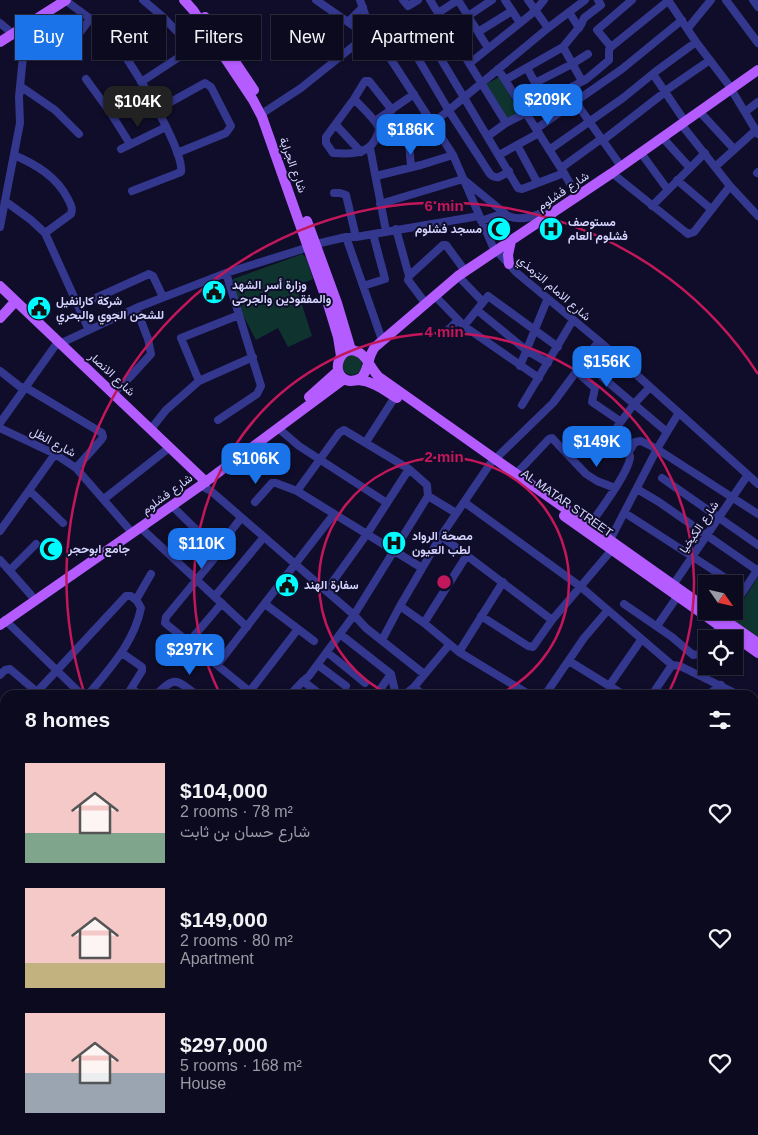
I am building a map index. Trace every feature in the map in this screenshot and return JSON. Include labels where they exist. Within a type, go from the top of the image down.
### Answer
[{"type":"main road","points":[[42,15],[65,0]]},
{"type":"main road","name":"شارع الجرابة","points":[[184,0],[193,10],[258,109],[354,351]]},
{"type":"main road","name":"شارع الجرابة","points":[[192,0],[244,75],[266,111],[293,195]]},
{"type":"main road","points":[[0,42],[13,34]]},
{"type":"main road","name":"شارع فشلوم","points":[[383,337],[435,296],[481,255],[511,241],[618,162],[681,121],[729,86],[758,69]]},
{"type":"main road","name":"شارع فشلوم","points":[[460,272],[495,249],[544,212],[612,173],[641,153],[681,121],[699,111],[729,86]]},
{"type":"main road","points":[[508,264],[511,241]]},
{"type":"main road","name":"شارع الجرابة","points":[[312,246],[333,319],[341,356]]},
{"type":"main road","points":[[383,337],[364,349],[341,356],[337,365],[341,375],[349,380],[358,380],[367,371],[367,362],[371,352],[383,337],[423,300],[460,272]]},
{"type":"main road","name":"شارع الانصار","points":[[0,286],[165,451],[203,484]]},
{"type":"main road","name":"شارع الانصار","points":[[0,294],[114,393],[203,484]]},
{"type":"main road","points":[[0,318],[12,305]]},
{"type":"main road","points":[[354,351],[363,355],[373,372],[379,377],[492,462],[516,474],[590,526],[613,545]]},
{"type":"main road","name":"شارع فشلوم","points":[[2,620],[141,528],[203,484],[278,428],[341,375]]},
{"type":"main road","name":"شارع فشلوم","points":[[2,620],[31,595],[129,528],[203,484],[288,414],[341,375]]},
{"type":"main road","name":"AL MATAR STREET","points":[[358,380],[376,384],[613,545],[673,591],[698,605]]},
{"type":"main road","points":[[673,591],[698,604]]},
{"type":"main road","points":[[725,620],[758,643]]},
{"type":"main road","name":"AL MATAR STREET","points":[[725,620],[758,653]]},
{"type":"street","points":[[65,0],[90,19],[82,30]]},
{"type":"street","points":[[142,0],[161,15]]},
{"type":"street","points":[[316,0],[353,25]]},
{"type":"street","points":[[403,0],[408,6],[418,0]]},
{"type":"street","points":[[430,0],[438,13],[458,0],[467,15]]},
{"type":"street","points":[[470,15],[492,0]]},
{"type":"street","points":[[505,0],[520,23]]},
{"type":"street","points":[[528,0],[548,28]]},
{"type":"street","points":[[470,63],[535,11],[544,0]]},
{"type":"street","points":[[432,124],[498,68],[585,0]]},
{"type":"street","points":[[505,80],[563,47],[579,28],[584,18],[601,5],[598,0]]},
{"type":"street","points":[[611,47],[597,30],[632,0]]},
{"type":"street","points":[[488,136],[544,99],[567,90],[582,81],[609,60],[609,50],[611,47],[668,0],[729,86],[757,132],[734,148],[716,166]]},
{"type":"street","points":[[688,28],[711,0]]},
{"type":"street","points":[[726,0],[758,42]]},
{"type":"street","points":[[348,21],[361,4]]},
{"type":"street","points":[[478,32],[512,11]]},
{"type":"street","points":[[569,12],[579,28]]},
{"type":"street","points":[[141,82],[193,48],[166,20]]},
{"type":"street","points":[[498,155],[517,145],[622,69],[682,20]]},
{"type":"street","points":[[472,22],[488,48]]},
{"type":"street","points":[[0,23],[13,34]]},
{"type":"street","points":[[550,150],[623,98],[696,42]]},
{"type":"street","points":[[563,47],[582,81]]},
{"type":"street","points":[[266,111],[353,50]]},
{"type":"street","points":[[535,83],[588,54]]},
{"type":"street","points":[[0,227],[20,123],[18,105],[23,60]]},
{"type":"street","points":[[127,60],[158,108],[182,167],[181,172],[132,191]]},
{"type":"street","name":"شارع الامام الترمذي","points":[[391,60],[452,155],[495,249],[516,274],[599,341],[758,484]]},
{"type":"street","points":[[419,60],[448,111],[492,176],[499,178],[509,171]]},
{"type":"street","points":[[441,60],[520,189],[562,170],[710,60]]},
{"type":"street","points":[[468,60],[506,123]]},
{"type":"street","points":[[498,68],[576,194]]},
{"type":"street","points":[[527,68],[544,99]]},
{"type":"street","points":[[653,74],[681,121],[730,186],[758,216]]},
{"type":"street","points":[[86,78],[130,144]]},
{"type":"street","points":[[370,148],[361,152],[334,153],[330,151],[326,140],[367,80],[392,110]]},
{"type":"street","points":[[158,108],[205,83],[211,87],[231,126],[226,133],[177,153]]},
{"type":"street","points":[[20,86],[55,110],[78,134]]},
{"type":"street","points":[[567,90],[618,162]]},
{"type":"street","points":[[375,121],[414,94]]},
{"type":"street","points":[[354,99],[375,121],[379,130],[370,148],[386,231]]},
{"type":"street","points":[[745,112],[758,102]]},
{"type":"street","points":[[699,111],[734,148]]},
{"type":"street","points":[[410,167],[408,129],[410,126],[428,117]]},
{"type":"street","points":[[336,125],[361,152]]},
{"type":"street","points":[[121,149],[166,127]]},
{"type":"street","points":[[662,138],[690,168]]},
{"type":"street","points":[[517,145],[537,182]]},
{"type":"street","points":[[641,153],[668,190]]},
{"type":"street","points":[[652,206],[705,153]]},
{"type":"street","points":[[14,155],[42,169],[56,181],[65,192],[72,206],[71,214],[45,233]]},
{"type":"street","points":[[376,176],[452,155]]},
{"type":"street","points":[[612,173],[686,233],[690,234],[694,232],[730,186]]},
{"type":"street","points":[[380,204],[463,178],[504,213],[514,219],[536,216],[544,212]]},
{"type":"street","points":[[677,180],[711,209]]},
{"type":"street","points":[[334,193],[346,195],[356,237]]},
{"type":"street","points":[[5,201],[45,233],[89,330]]},
{"type":"street","points":[[751,208],[758,202]]},
{"type":"street","points":[[0,424],[24,388],[58,345],[136,308],[226,273],[346,237],[480,219],[504,213]]},
{"type":"street","points":[[396,229],[409,276],[408,280],[423,300]]},
{"type":"street","points":[[363,286],[385,279],[373,234]]},
{"type":"street","points":[[346,237],[383,337]]},
{"type":"street","points":[[409,276],[444,244],[460,272],[483,302]]},
{"type":"street","points":[[218,420],[254,396],[260,390],[261,381],[226,273]]},
{"type":"street","points":[[78,306],[149,274],[153,276],[163,297]]},
{"type":"street","points":[[435,296],[461,323],[539,378]]},
{"type":"street","points":[[443,335],[477,310],[488,296],[558,347]]},
{"type":"street","points":[[520,366],[548,300]]},
{"type":"street","points":[[114,393],[151,354],[150,343],[136,308]]},
{"type":"street","points":[[477,310],[526,350],[548,363]]},
{"type":"street","points":[[199,381],[181,338],[239,315]]},
{"type":"street","points":[[522,405],[573,320]]},
{"type":"street","points":[[382,640],[441,536],[492,462],[553,403],[599,341]]},
{"type":"street","points":[[151,429],[166,410],[199,381],[253,357]]},
{"type":"street","points":[[0,371],[24,388],[102,433],[104,437],[76,468]]},
{"type":"street","points":[[576,371],[595,388],[592,402],[620,421]]},
{"type":"street","points":[[602,377],[667,432]]},
{"type":"street","points":[[606,442],[620,421],[650,387]]},
{"type":"street","points":[[366,442],[395,397]]},
{"type":"street","points":[[481,616],[531,647],[537,643],[552,620],[581,587],[613,545],[625,513],[657,449],[678,414]]},
{"type":"street","name":"شارع الظل","points":[[0,428],[55,454],[76,468],[129,528]]},
{"type":"street","points":[[278,428],[319,459],[387,503]]},
{"type":"street","points":[[295,690],[310,676],[354,615],[428,496],[427,485],[407,472],[401,464],[348,431],[342,431],[319,459],[297,491]]},
{"type":"street","points":[[572,457],[591,435],[596,435],[628,453],[631,460],[590,526]]},
{"type":"street","points":[[516,474],[551,438],[554,438],[592,478],[615,488]]},
{"type":"street","points":[[628,453],[638,440],[657,449],[758,514]]},
{"type":"street","points":[[104,499],[165,451]]},
{"type":"street","points":[[0,531],[55,454]]},
{"type":"street","points":[[326,591],[367,534],[407,472]]},
{"type":"street","name":"شارع الكيخيا","points":[[657,626],[673,591],[693,556],[747,476]]},
{"type":"street","points":[[662,478],[758,545]]},
{"type":"street","points":[[255,502],[272,484],[276,483],[297,491],[422,568]]},
{"type":"street","points":[[203,484],[354,615],[366,628],[424,674]]},
{"type":"street","points":[[30,490],[63,523]]},
{"type":"street","points":[[625,513],[744,590],[758,570],[659,502],[637,490]]},
{"type":"street","points":[[428,496],[456,513]]},
{"type":"street","points":[[464,502],[581,587],[672,665],[680,666],[730,690]]},
{"type":"street","points":[[172,506],[220,552]]},
{"type":"street","points":[[217,666],[334,514]]},
{"type":"street","points":[[241,518],[221,544],[220,552],[196,579],[164,621],[166,625],[245,690]]},
{"type":"street","points":[[141,528],[247,627]]},
{"type":"street","points":[[441,536],[552,620]]},
{"type":"street","points":[[215,596],[264,537]]},
{"type":"street","points":[[10,570],[36,544]]},
{"type":"street","points":[[424,622],[467,555]]},
{"type":"street","points":[[0,560],[31,595]]},
{"type":"street","points":[[136,600],[151,574]]},
{"type":"street","points":[[459,652],[503,582]]},
{"type":"street","points":[[40,690],[126,596],[131,596],[136,600],[140,611],[122,653],[92,690]]},
{"type":"street","points":[[188,643],[222,603]]},
{"type":"street","points":[[265,604],[314,641]]},
{"type":"street","points":[[624,604],[657,626],[694,655],[698,654]]},
{"type":"street","points":[[400,606],[424,622],[459,652],[522,690]]},
{"type":"street","points":[[549,690],[584,638],[608,610]]},
{"type":"street","points":[[2,620],[76,690]]},
{"type":"street","points":[[253,690],[298,629]]},
{"type":"street","points":[[340,634],[391,674],[395,690]]},
{"type":"street","points":[[609,686],[641,640]]},
{"type":"street","points":[[410,690],[449,645]]},
{"type":"street","points":[[327,652],[365,683]]},
{"type":"street","points":[[122,653],[142,667],[142,672],[130,690]]},
{"type":"street","points":[[569,661],[616,690]]},
{"type":"street","points":[[318,665],[346,686]]},
{"type":"street","points":[[655,690],[672,665]]},
{"type":"street","points":[[0,675],[5,670],[10,669],[32,690]]},
{"type":"street","points":[[380,690],[391,674]]},
{"type":"street","points":[[161,690],[173,681],[190,690]]},
{"type":"street","points":[[303,681],[314,690]]},
{"type":"street","points":[[714,690],[721,685]]},
{"type":"street","points":[[414,687],[417,690]]},
{"type":"green space","points":[[499,77],[520,113],[506,121],[485,85]]},
{"type":"green space","points":[[302,254],[306,257],[313,279],[296,286],[312,336],[288,347],[278,328],[256,340],[234,298],[233,279]]},
{"type":"green space","points":[[348,355],[356,355],[362,361],[362,369],[356,375],[348,375],[342,369],[342,361]]},
{"type":"green space","points":[[758,577],[758,637],[734,620],[743,620],[743,600]]},
{"type":"place","name":"مسجد فشلوم","points":[[499,229]]},
{"type":"place","name":"مستوصف فشلوم العام","points":[[551,229]]},
{"type":"place","name":"وزارة أسر الشهد والمفقودين والجرحى","points":[[214,292]]},
{"type":"place","name":"شركة كارانفيل للشحن الجوي والبحري","points":[[39,308]]},
{"type":"place","name":"مصحة الرواد لطب العيون","points":[[394,543]]},
{"type":"place","name":"جامع ابوحجر","points":[[51,549]]},
{"type":"place","name":"سفارة الهند","points":[[287,585]]}]
